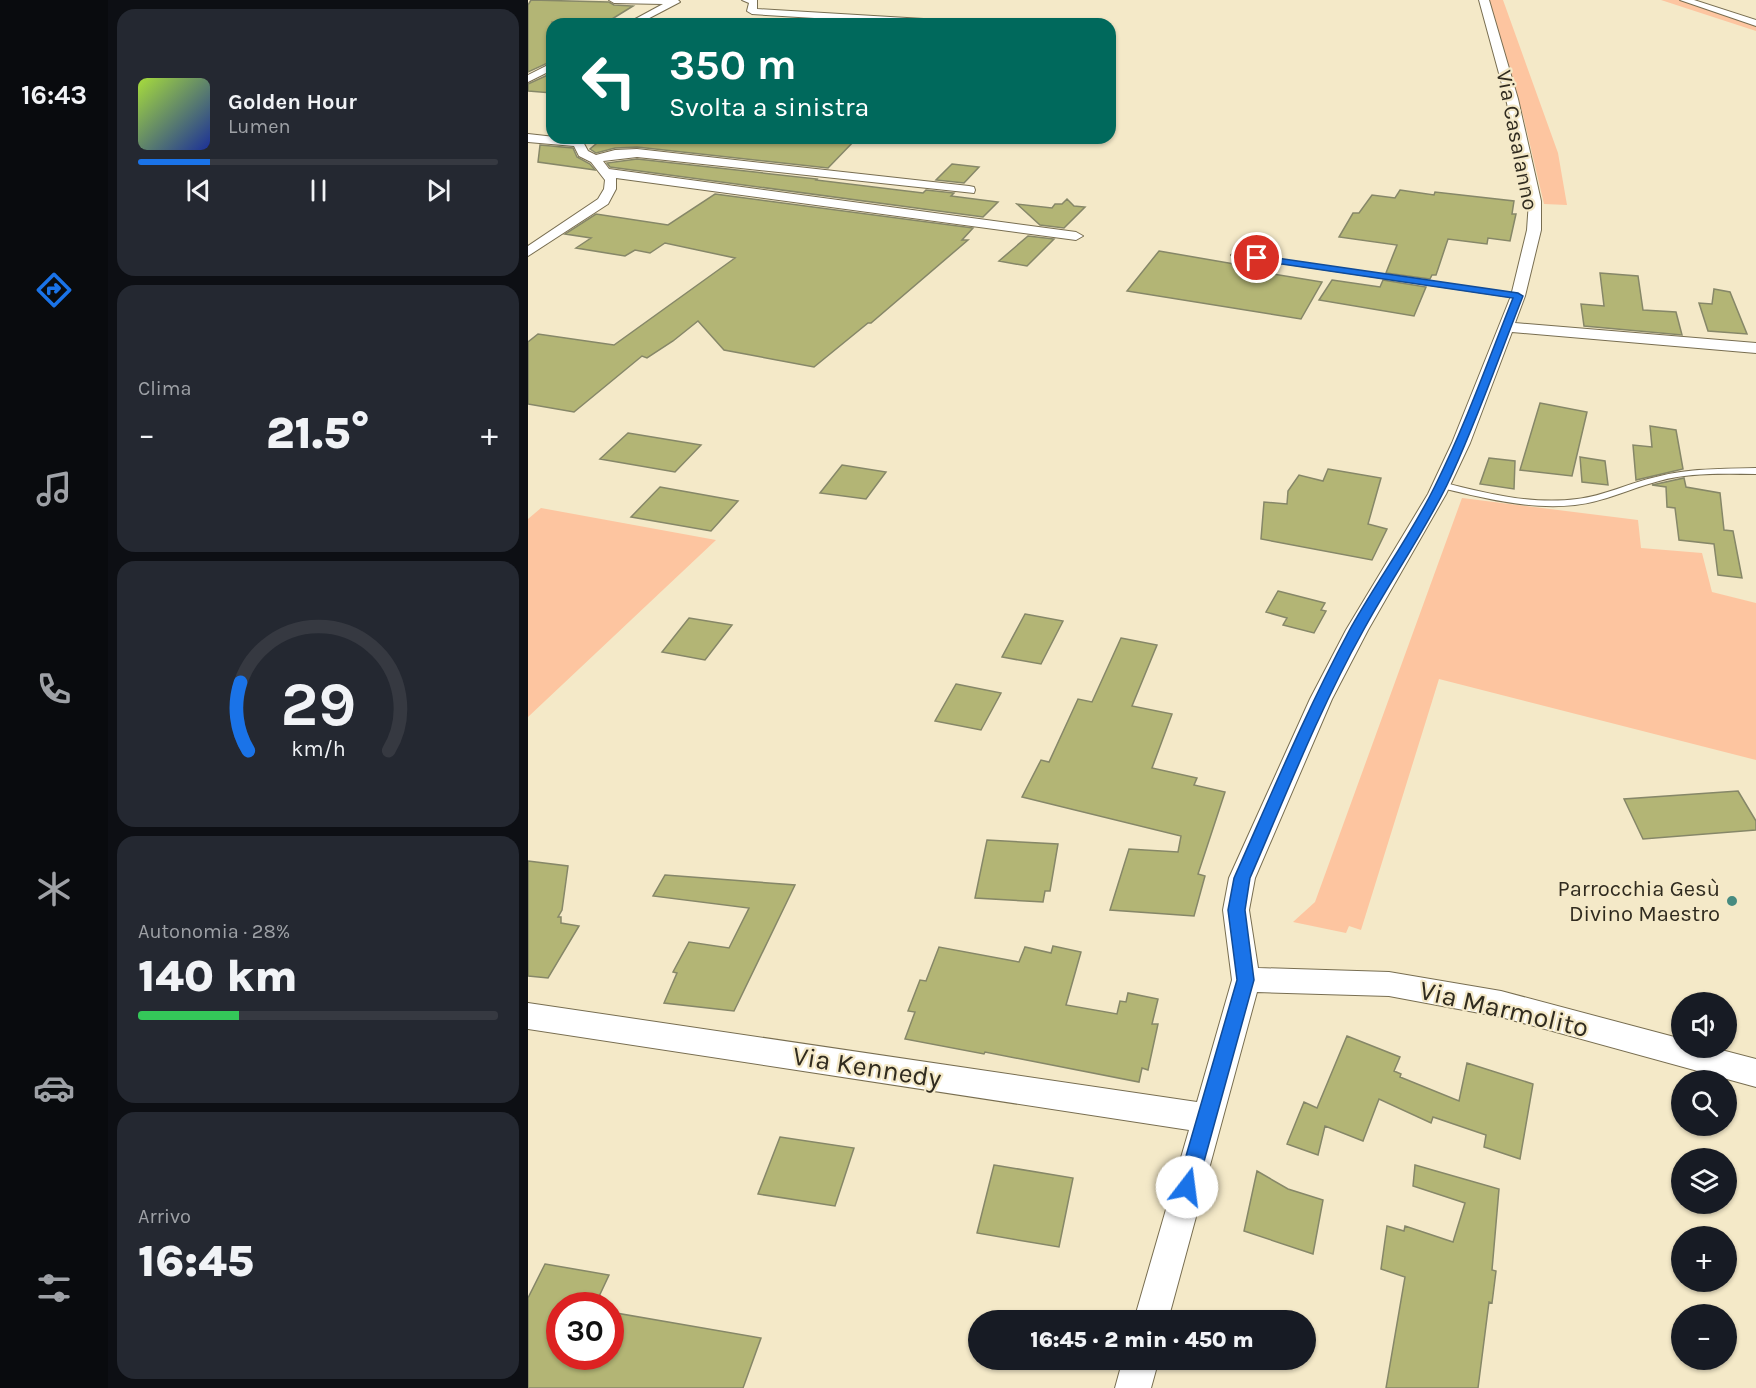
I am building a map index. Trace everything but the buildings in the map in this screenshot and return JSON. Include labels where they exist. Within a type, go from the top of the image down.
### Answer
[{"type":"street","points":[[614,0],[677,1]]},
{"type":"street","points":[[747,0],[754,2],[752,11],[872,18]]},
{"type":"street","name":"Via Casalanno","points":[[1154,1310],[1246,980],[1236,910],[1242,878],[1321,699],[1357,630],[1425,516],[1461,443],[1518,296],[1534,230],[1535,201],[1512,99],[1484,0]]},
{"type":"street","points":[[1685,0],[1756,23]]},
{"type":"street","points":[[643,18],[677,1]]},
{"type":"street","points":[[528,79],[546,69]]},
{"type":"street","points":[[528,138],[546,139]]},
{"type":"street","points":[[528,252],[603,201],[610,189],[611,180],[608,173],[595,159],[583,153],[584,144]]},
{"type":"street","points":[[595,159],[615,154],[637,153],[969,190]]},
{"type":"street","points":[[608,173],[1076,236]]},
{"type":"street","points":[[1507,327],[1756,348]]},
{"type":"street","name":"Via Marmolito","points":[[1246,980],[1389,984],[1501,1004],[1756,1072]]},
{"type":"street","name":"Via Kennedy","points":[[528,1016],[1206,1118]]},
{"type":"street","points":[[1133,1388],[1138,1370]]},
{"type":"lane","points":[[1234,255],[1518,296]]},
{"type":"lane","points":[[1441,485],[1515,502],[1577,502],[1605,496],[1669,476],[1702,472],[1756,471]]},
{"type":"shaded area","points":[[1489,0],[1503,0],[1558,153],[1567,205],[1544,204],[1523,115]]},
{"type":"shaded area","points":[[1661,0],[1682,0],[1756,25],[1756,31]]},
{"type":"shaded area","points":[[1462,498],[1638,520],[1641,548],[1702,553],[1712,592],[1756,603],[1756,760],[1439,679],[1361,930],[1349,926],[1346,933],[1293,922],[1315,902]]},
{"type":"shaded area","points":[[541,508],[716,540],[528,717],[528,519]]},
{"type":"place","name":"Parrocchia Gesù Divino Maestro","points":[[1732,901]]},
{"type":"route","points":[[1187,1187],[1246,980],[1236,910],[1242,878],[1321,699],[1357,630],[1425,516],[1461,443],[1518,296],[1257,258]]}]
